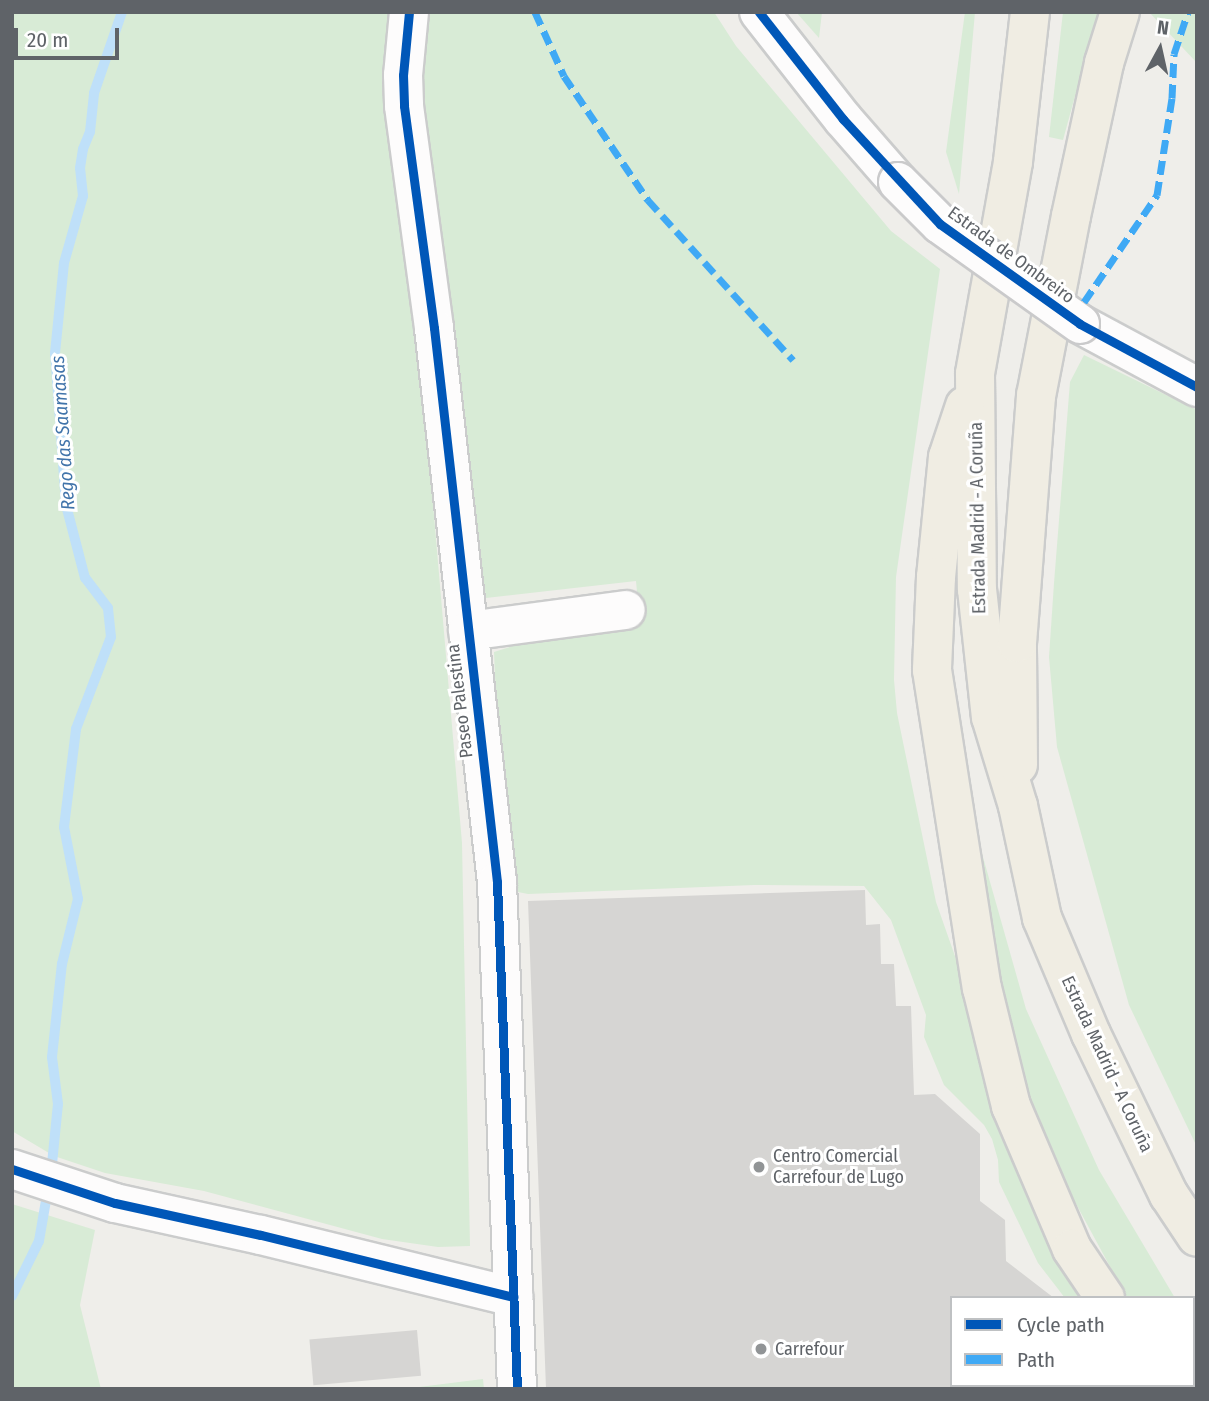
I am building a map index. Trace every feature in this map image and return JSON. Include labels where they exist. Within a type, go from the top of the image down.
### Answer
[{"type":"highway","name":"Estrada Madrid - A Coruña","points":[[1030,12],[1013,162],[975,374],[977,589],[991,717],[1018,806],[1042,918],[1091,1034],[1169,1195],[1197,1237]]},
{"type":"highway","points":[[1018,806],[1017,643],[1036,396],[1073,203],[1104,62],[1120,12]]},
{"type":"highway","points":[[975,374],[948,457],[936,577],[932,670],[982,988],[1011,1106],[1072,1249],[1104,1296]]},
{"type":"street","name":"Paseo Palestina","points":[[409,12],[403,75],[404,106],[434,328],[497,882],[517,1389]]},
{"type":"street","name":"Estrada de Ombreiro","points":[[758,12],[843,119],[898,182],[940,224],[1080,324],[1197,387]]},
{"type":"street","points":[[468,631],[626,610]]},
{"type":"street","points":[[12,1169],[115,1203],[261,1235],[513,1297]]},
{"type":"green space","points":[[12,12],[391,12],[462,843],[470,1246],[438,1247],[382,1239],[204,1191],[105,1173],[54,1156],[12,1131]]},
{"type":"green space","points":[[419,12],[714,12],[736,46],[891,231],[940,269],[896,577],[894,680],[897,713],[936,902],[956,959],[981,1064],[998,1111],[1086,1296],[1063,1296],[1038,1263],[999,1182],[998,1160],[992,1139],[984,1125],[944,1085],[924,1037],[926,1015],[891,920],[864,886],[754,885],[528,894],[518,892],[499,770],[494,652],[519,644],[640,626],[636,581],[486,598],[420,106]]},
{"type":"green space","points":[[796,12],[822,12],[819,38]]},
{"type":"green space","points":[[965,12],[975,12],[959,194],[946,152]]},
{"type":"green space","points":[[1063,12],[1098,12],[1063,140],[1049,137]]},
{"type":"green space","points":[[1149,12],[1197,12],[1197,63]]},
{"type":"green space","points":[[1084,355],[1197,410],[1197,1147],[1129,1005],[1057,747],[1049,657],[1054,583],[1070,382]]},
{"type":"green space","points":[[964,790],[1026,1009],[1099,1170],[1174,1296],[1126,1296],[1055,1165],[1027,1090],[1003,1002]]},
{"type":"green space","points":[[12,1204],[95,1230],[80,1305],[101,1389],[12,1389]]},
{"type":"green space","points":[[1195,1324],[1197,1389],[1185,1387],[1195,1387]]},
{"type":"green space","points":[[483,1379],[484,1389],[403,1389]]},
{"type":"building","name":"Centro Comercial Carrefour de Lugo","points":[[865,890],[866,925],[880,924],[881,964],[894,964],[896,1006],[911,1006],[914,1095],[935,1094],[980,1134],[980,1201],[1005,1220],[1006,1261],[1051,1296],[950,1296],[952,1389],[546,1389],[528,901]]},
{"type":"building","points":[[417,1330],[421,1376],[313,1385],[309,1339]]},
{"type":"waterway","name":"Rego das Saamasas","points":[[51,1174],[58,1104],[52,1057],[62,964],[78,899],[64,827],[76,729],[111,637],[108,608],[85,578],[66,505],[55,353],[64,263],[83,196],[80,168],[83,149],[90,132],[94,93],[122,12]]},
{"type":"waterway","name":"Rego das Saamasas","points":[[12,1296],[39,1241],[48,1189]]},
{"type":"marked path","points":[[535,12],[564,76],[648,200],[793,360]]},
{"type":"marked path","points":[[1084,302],[1157,195],[1172,98],[1174,54],[1188,12]]},
{"type":"cycle path","points":[[409,12],[403,75],[404,106],[434,328],[497,882],[517,1389]]},
{"type":"cycle path","points":[[759,12],[843,119],[940,224],[1080,324],[1197,387]]},
{"type":"cycle path","points":[[12,1169],[115,1203],[261,1235],[514,1297]]},
{"type":"place","name":"Centro Comercial Carrefour de Lugo","points":[[759,1167]]},
{"type":"place","name":"Carrefour","points":[[761,1349]]}]
